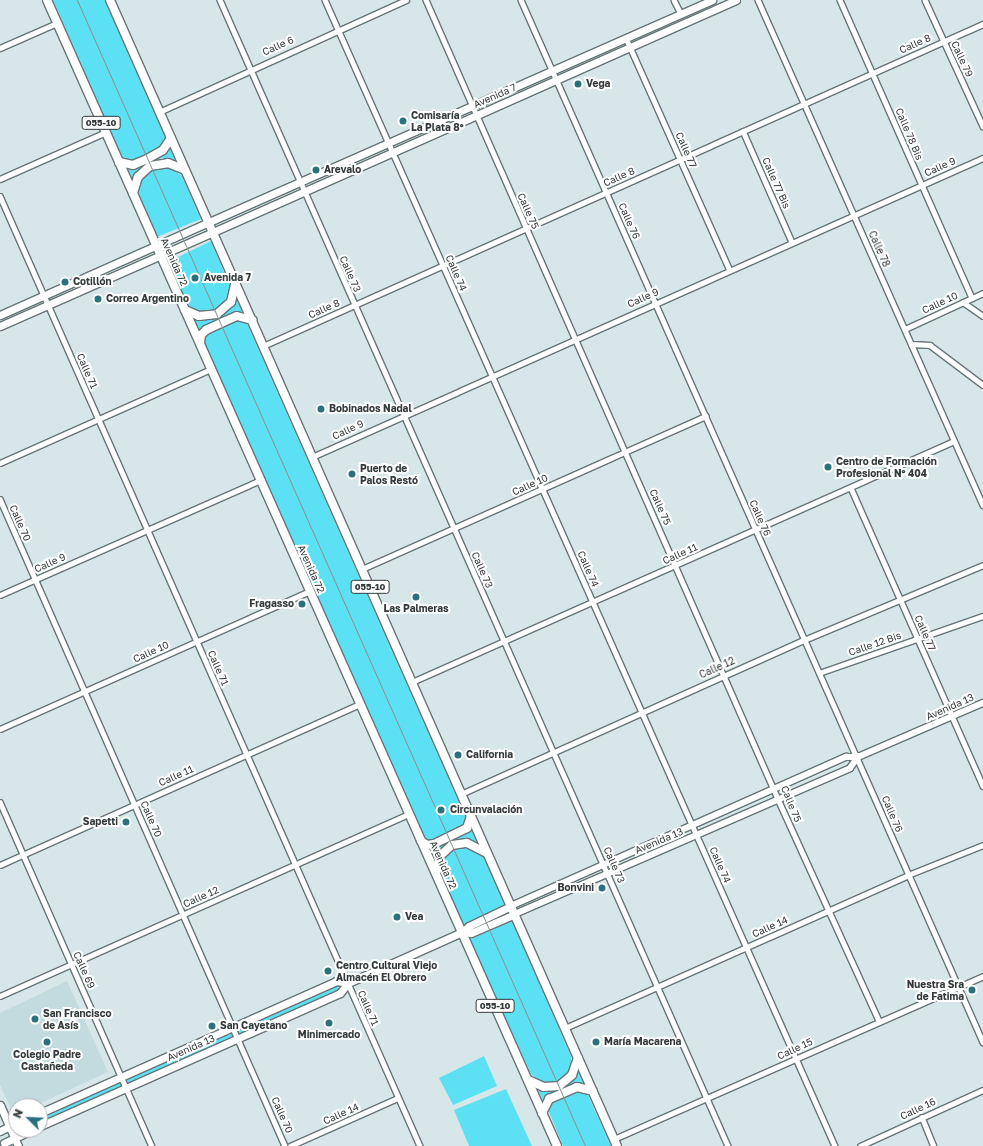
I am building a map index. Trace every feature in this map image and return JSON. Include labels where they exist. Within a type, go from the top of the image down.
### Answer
[{"type":"highway","name":"Avenida 72","points":[[47,0],[557,1146]]},
{"type":"highway","name":"055-10","points":[[110,0],[615,1143]]},
{"type":"highway","points":[[119,162],[133,165],[147,159],[162,150],[171,138]]},
{"type":"highway","points":[[133,193],[138,177],[150,166],[168,163],[185,170]]},
{"type":"highway","points":[[185,310],[199,316],[217,314],[231,302],[236,284]]},
{"type":"highway","points":[[200,344],[201,335],[206,330],[237,316],[252,320]]},
{"type":"highway","points":[[421,841],[427,845],[434,844],[461,831],[467,828],[471,816]]},
{"type":"highway","points":[[436,874],[440,856],[452,845],[467,843],[488,853]]},
{"type":"highway","points":[[528,1079],[544,1087],[559,1086],[572,1075],[578,1058]]},
{"type":"highway","points":[[542,1113],[549,1099],[576,1087],[593,1092]]},
{"type":"main road","name":"Avenida 7","points":[[0,315],[712,0]]},
{"type":"main road","name":"Avenida 7","points":[[0,326],[736,0]]},
{"type":"main road","name":"Avenida 13","points":[[48,1122],[340,992],[348,983],[462,932],[469,926],[511,906]]},
{"type":"main road","name":"Avenida 13","points":[[462,932],[472,933],[514,914]]},
{"type":"main road","name":"Avenida 13","points":[[48,1109],[336,980],[348,983]]},
{"type":"main road","points":[[0,1105],[8,1117]]},
{"type":"main road","points":[[0,1134],[5,1144],[15,1138],[18,1146]]},
{"type":"street","name":"Calle 73","points":[[220,0],[249,69],[728,1146]]},
{"type":"street","name":"Calle 74","points":[[325,0],[835,1146]]},
{"type":"street","name":"Calle 6","points":[[160,112],[249,69],[406,0]]},
{"type":"street","name":"Calle 75","points":[[426,0],[625,452],[677,565],[776,789],[778,799],[830,910],[879,1021]]},
{"type":"street","name":"Calle 76","points":[[520,0],[656,302],[755,530],[858,757],[908,875],[983,1042]]},
{"type":"street","points":[[674,0],[680,14]]},
{"type":"street","name":"Calle 78","points":[[758,0],[983,505]]},
{"type":"street","name":"Calle 78 Bis","points":[[840,0],[972,298]]},
{"type":"street","name":"Calle 79","points":[[925,0],[983,126]]},
{"type":"street","points":[[0,48],[57,23]]},
{"type":"street","name":"Calle 8","points":[[263,346],[983,24]]},
{"type":"street","name":"Calle 77","points":[[626,38],[730,270]]},
{"type":"street","name":"Calle 77 Bis","points":[[743,131],[792,242]]},
{"type":"street","points":[[0,179],[106,132]]},
{"type":"street","name":"Calle 9","points":[[312,457],[403,414],[983,158]]},
{"type":"street","name":"Calle 71","points":[[0,196],[420,1146]]},
{"type":"street","name":"Calle 10","points":[[905,329],[983,293]]},
{"type":"street","points":[[963,302],[983,316]]},
{"type":"street","points":[[912,344],[930,345],[983,385]]},
{"type":"street","points":[[0,463],[211,368]]},
{"type":"street","name":"Calle 10","points":[[362,569],[706,416]]},
{"type":"street","name":"Calle 11","points":[[412,682],[954,441]]},
{"type":"street","name":"Calle 9","points":[[0,595],[260,480]]},
{"type":"street","name":"Calle 77","points":[[851,488],[983,786]]},
{"type":"street","name":"Calle 70","points":[[0,499],[285,1146]]},
{"type":"street","name":"Calle 12","points":[[461,794],[553,751],[804,640],[901,601],[983,565]]},
{"type":"street","name":"Calle 10","points":[[0,729],[310,591]]},
{"type":"street","name":"Calle 12 Bis","points":[[819,673],[983,616]]},
{"type":"street","name":"Avenida 13","points":[[511,906],[846,757],[858,757],[983,703]]},
{"type":"street","name":"Calle 11","points":[[0,864],[360,704]]},
{"type":"street","name":"Avenida 13","points":[[514,914],[697,836],[850,768],[858,757]]},
{"type":"street","name":"Calle 69","points":[[0,802],[152,1146]]},
{"type":"street","name":"Calle 12","points":[[0,996],[409,814]]},
{"type":"street","name":"Calle 14","points":[[565,1028],[908,875],[983,845]]},
{"type":"street","name":"Calle 15","points":[[615,1143],[879,1021],[983,976]]},
{"type":"street","name":"Calle 16","points":[[860,1146],[983,1090]]},
{"type":"street","name":"Calle 14","points":[[290,1146],[398,1098]]},
{"type":"street","points":[[922,1117],[934,1146]]},
{"type":"shaded area","points":[[53,0],[105,0],[166,139],[162,148],[133,162],[123,159]]},
{"type":"shaded area","points":[[170,148],[175,160],[162,158],[145,164],[133,179],[126,166],[166,153]]},
{"type":"shaded area","points":[[168,166],[182,176],[201,219],[157,237],[138,192],[138,186],[148,171]]},
{"type":"shaded area","points":[[211,241],[231,288],[229,296],[217,309],[199,313],[185,304],[168,262]]},
{"type":"shaded area","points":[[237,298],[243,313],[199,332],[192,319],[202,321],[223,315],[232,306]]},
{"type":"shaded area","points":[[238,318],[246,321],[467,820],[465,826],[431,842],[426,842],[202,341],[205,333]]},
{"type":"shaded area","points":[[471,826],[477,843],[465,838],[455,840],[438,850],[433,860],[427,847]]},
{"type":"shaded area","points":[[464,846],[483,855],[506,906],[462,925],[439,873],[440,863],[448,852]]},
{"type":"shaded area","points":[[511,918],[571,1056],[571,1069],[567,1076],[554,1084],[545,1084],[531,1074],[468,938]]},
{"type":"shaded area","name":"Colegio Padre Castañeda","points":[[67,981],[108,1072],[48,1100],[48,1098],[8,1098],[8,1102],[0,1085],[0,1013]]},
{"type":"shaded area","points":[[336,986],[339,988],[337,991],[48,1120],[48,1113]]},
{"type":"shaded area","points":[[484,1056],[497,1086],[453,1105],[439,1078]]},
{"type":"shaded area","points":[[578,1071],[584,1084],[578,1084],[544,1102],[537,1088],[553,1091],[562,1089],[569,1084]]},
{"type":"shaded area","points":[[506,1089],[532,1146],[469,1146],[454,1110]]},
{"type":"shaded area","points":[[579,1090],[587,1093],[611,1146],[563,1146],[547,1107],[551,1101]]},
{"type":"tram line","points":[[77,0],[585,1146]]},
{"type":"place","name":"Vega","points":[[578,84]]},
{"type":"place","name":"Comisaría La Plata 8°","points":[[403,121]]},
{"type":"place","name":"Arevalo","points":[[316,170]]},
{"type":"place","name":"Avenida 7","points":[[195,278]]},
{"type":"place","name":"Cotillón","points":[[65,282]]},
{"type":"place","name":"Correo Argentino","points":[[98,299]]},
{"type":"place","name":"Bobinados Nadal","points":[[321,409]]},
{"type":"place","name":"Centro de Formación Profesional N° 404","points":[[828,467]]},
{"type":"place","name":"Puerto de Palos Restó","points":[[352,474]]},
{"type":"place","name":"Las Palmeras","points":[[416,597]]},
{"type":"place","name":"Fragasso","points":[[302,604]]},
{"type":"place","name":"California","points":[[458,755]]},
{"type":"place","name":"Circunvalación","points":[[441,810]]},
{"type":"place","name":"Sapetti","points":[[126,822]]},
{"type":"place","name":"Bonvini","points":[[602,888]]},
{"type":"place","name":"Vea","points":[[397,917]]},
{"type":"place","name":"Centro Cultural Viejo Almacén El Obrero","points":[[328,971]]},
{"type":"place","name":"Nuestra Sra de Fatima","points":[[972,990]]},
{"type":"place","name":"San Francisco de Asís","points":[[35,1019]]},
{"type":"place","name":"Minimercado","points":[[329,1023]]},
{"type":"place","name":"San Cayetano","points":[[212,1026]]},
{"type":"place","name":"Colegio Padre Castañeda","points":[[47,1042]]},
{"type":"place","name":"María Macarena","points":[[596,1042]]}]
